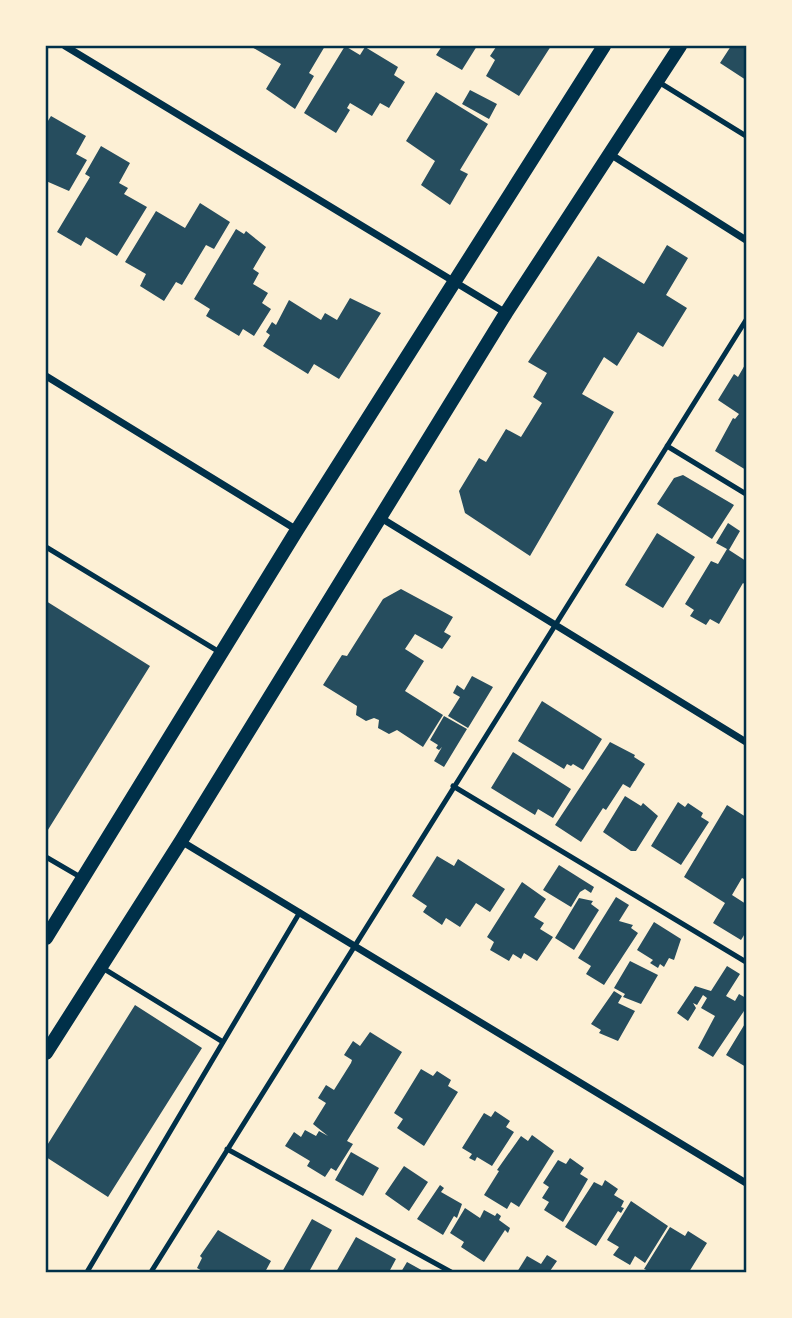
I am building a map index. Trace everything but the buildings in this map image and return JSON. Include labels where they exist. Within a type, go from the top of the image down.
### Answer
[{"type":"main road","points":[[46,938],[297,530],[604,46]]},
{"type":"main road","points":[[46,1053],[181,841],[506,313],[680,46]]},
{"type":"street","points":[[65,46],[506,313]]},
{"type":"street","points":[[610,154],[747,240]]},
{"type":"street","points":[[46,376],[297,530]]},
{"type":"street","points":[[381,518],[747,742]]},
{"type":"street","points":[[181,841],[747,1183]]},
{"type":"lane","points":[[657,81],[747,136]]},
{"type":"lane","points":[[151,1272],[747,320]]},
{"type":"lane","points":[[667,446],[747,494]]},
{"type":"lane","points":[[46,547],[221,653]]},
{"type":"lane","points":[[453,786],[747,962]]},
{"type":"lane","points":[[46,858],[83,879]]},
{"type":"lane","points":[[86,1272],[300,912]]},
{"type":"lane","points":[[101,967],[223,1042]]},
{"type":"lane","points":[[227,1149],[451,1272]]}]
